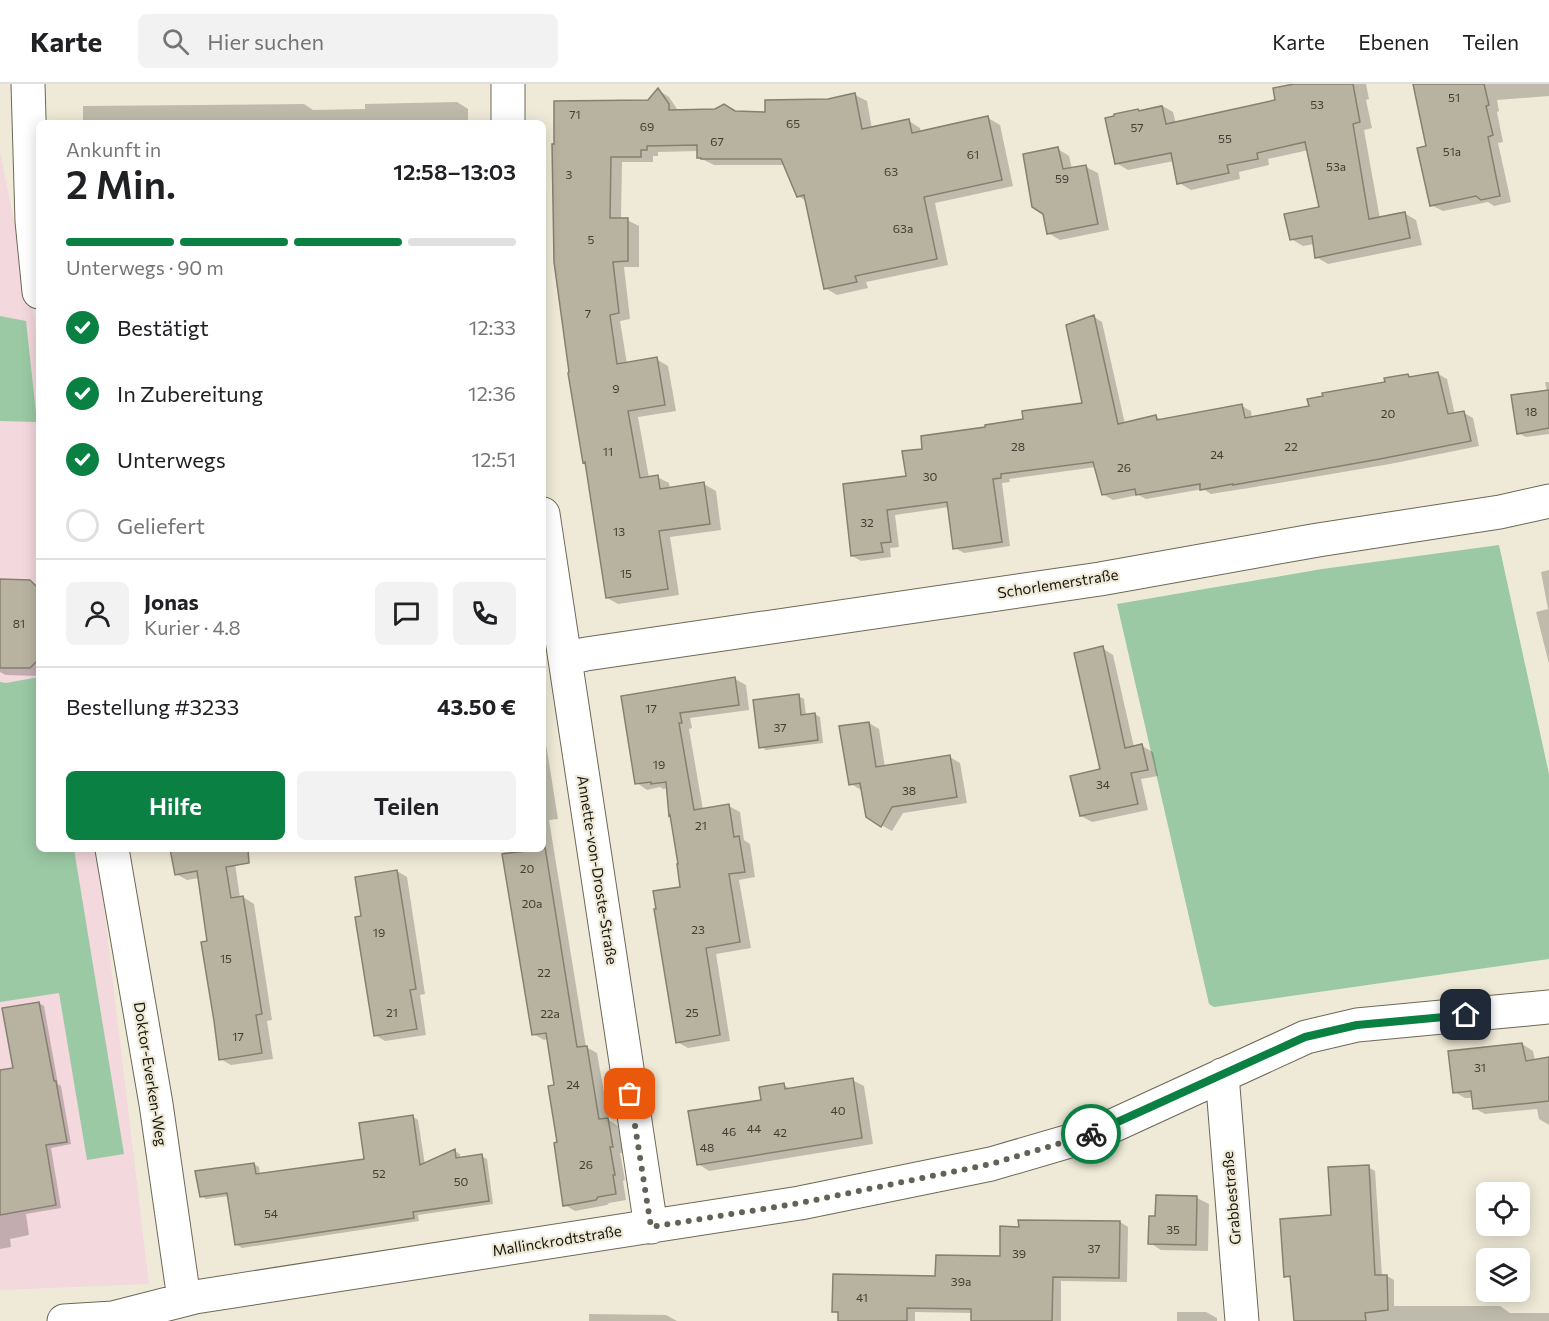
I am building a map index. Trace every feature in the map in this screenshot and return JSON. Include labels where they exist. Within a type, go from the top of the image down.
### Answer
[{"type":"street","points":[[27,84],[32,221],[36,262]]},
{"type":"street","points":[[508,84],[508,120]]},
{"type":"street","name":"Schorlemerstraße","points":[[565,659],[586,654],[1100,579],[1318,540],[1500,512],[1549,501]]},
{"type":"street","name":"Annette-von-Droste-Straße","points":[[546,534],[651,1227]]},
{"type":"street","name":"Doktor-Everken-Weg","points":[[113,852],[156,1104],[184,1299]]},
{"type":"street","name":"Mallinckrodtstraße","points":[[64,1321],[113,1319],[184,1299],[800,1203],[991,1164],[1097,1133],[1305,1037],[1357,1025],[1549,1007]]},
{"type":"street","name":"Grabbestraße","points":[[1222,1075],[1242,1321]]},
{"type":"shaded area","points":[[0,153],[36,333],[36,852],[97,852],[149,1284],[0,1290]]},
{"type":"green space","points":[[0,316],[26,321],[36,422],[0,421]]},
{"type":"green space","points":[[1499,545],[1549,774],[1549,959],[1214,1007],[1209,1004],[1117,604],[1322,569]]},
{"type":"green space","points":[[36,678],[36,852],[74,852],[124,1154],[87,1160],[59,993],[0,1002],[0,682]]},
{"type":"building","points":[[1294,84],[1353,84],[1360,122],[1353,124],[1369,219],[1405,212],[1410,238],[1315,258],[1312,236],[1290,240],[1284,214],[1319,207],[1305,142],[1257,153],[1258,159],[1227,165],[1229,173],[1177,184],[1171,153],[1115,164],[1105,118],[1114,116],[1114,114],[1162,106],[1166,124],[1275,100],[1273,88]]},
{"type":"building","points":[[1413,84],[1484,84],[1489,105],[1486,106],[1493,135],[1488,137],[1500,196],[1481,200],[1476,196],[1430,206],[1417,148],[1426,146]]},
{"type":"building","points":[[658,88],[669,104],[669,110],[715,109],[724,104],[735,111],[765,112],[765,100],[828,99],[855,93],[862,129],[909,119],[912,133],[988,116],[1002,180],[924,197],[937,259],[855,276],[857,282],[824,289],[804,195],[797,197],[781,159],[701,159],[697,158],[697,145],[647,146],[647,150],[641,150],[641,157],[611,157],[610,218],[628,218],[628,261],[613,262],[619,313],[610,315],[617,364],[657,357],[665,405],[628,411],[640,478],[658,475],[660,489],[704,482],[710,524],[659,531],[668,589],[606,598],[585,462],[583,463],[568,373],[554,262],[552,144],[554,144],[554,101],[648,100]]},
{"type":"building","points":[[1058,147],[1063,169],[1086,165],[1098,224],[1047,234],[1043,214],[1032,207],[1023,154]]},
{"type":"building","points":[[1094,315],[1118,424],[1156,415],[1157,420],[1242,404],[1245,418],[1309,406],[1307,399],[1323,396],[1322,393],[1385,382],[1384,378],[1438,372],[1448,414],[1464,411],[1471,441],[1233,485],[1200,490],[1200,484],[1136,495],[1135,489],[1102,495],[1093,462],[1001,474],[1001,478],[993,479],[1002,542],[953,549],[947,502],[887,510],[891,542],[881,543],[883,552],[851,556],[843,484],[906,476],[902,451],[922,449],[921,436],[1023,419],[1022,411],[1082,403],[1066,325]]},
{"type":"building","points":[[1549,390],[1549,428],[1517,434],[1511,395]]},
{"type":"building","points":[[0,579],[30,580],[36,586],[36,662],[30,668],[0,668]]},
{"type":"building","points":[[1103,646],[1125,748],[1142,744],[1148,770],[1131,773],[1138,804],[1080,816],[1070,776],[1100,769],[1074,653]]},
{"type":"building","points":[[735,677],[739,705],[680,713],[682,723],[679,723],[694,810],[729,804],[734,837],[739,836],[745,872],[729,874],[740,942],[706,948],[720,1035],[676,1043],[653,891],[680,887],[666,782],[635,784],[621,696]]},
{"type":"building","points":[[799,694],[801,715],[815,713],[818,740],[759,748],[753,700]]},
{"type":"building","points":[[869,722],[876,767],[950,755],[957,797],[892,807],[881,827],[866,817],[860,783],[849,785],[839,726]]},
{"type":"building","points":[[171,852],[248,852],[249,863],[226,867],[231,898],[243,896],[262,1014],[256,1015],[262,1053],[219,1060],[201,942],[207,941],[197,871],[175,875]]},
{"type":"building","points":[[546,852],[577,1047],[587,1046],[599,1119],[608,1118],[613,1147],[610,1147],[616,1194],[563,1206],[554,1143],[557,1142],[548,1086],[554,1085],[546,1033],[532,1035],[502,854]]},
{"type":"building","points":[[397,870],[416,989],[410,990],[417,1029],[374,1036],[355,917],[361,916],[355,877]]},
{"type":"building","points":[[39,1002],[67,1142],[46,1145],[56,1205],[0,1215],[0,1070],[13,1068],[2,1008]]},
{"type":"building","points":[[1522,1043],[1526,1061],[1549,1057],[1549,1101],[1473,1109],[1471,1091],[1453,1093],[1448,1051]]},
{"type":"building","points":[[853,1078],[862,1138],[697,1165],[688,1111],[761,1100],[759,1087],[784,1083],[785,1089]]},
{"type":"building","points":[[413,1115],[420,1165],[455,1149],[456,1158],[482,1154],[489,1201],[413,1212],[414,1218],[235,1245],[227,1193],[200,1197],[195,1171],[254,1163],[256,1174],[364,1159],[359,1123]]},
{"type":"building","points":[[1369,1165],[1375,1275],[1387,1275],[1388,1310],[1365,1313],[1366,1321],[1294,1321],[1290,1276],[1284,1277],[1280,1219],[1331,1215],[1328,1167]]},
{"type":"building","points":[[1156,1195],[1197,1196],[1196,1245],[1148,1244],[1149,1216],[1155,1216]]},
{"type":"building","points":[[1018,1220],[1120,1221],[1119,1278],[1053,1277],[1052,1321],[971,1321],[971,1309],[907,1308],[907,1321],[838,1321],[838,1312],[832,1312],[833,1274],[935,1276],[936,1255],[1000,1256],[1000,1226],[1019,1227]]},
{"type":"way so far","points":[[630,1094],[651,1227],[800,1203],[991,1164],[1091,1134]]},
{"type":"route","points":[[1091,1134],[1305,1037],[1357,1025],[1466,1015]]}]
